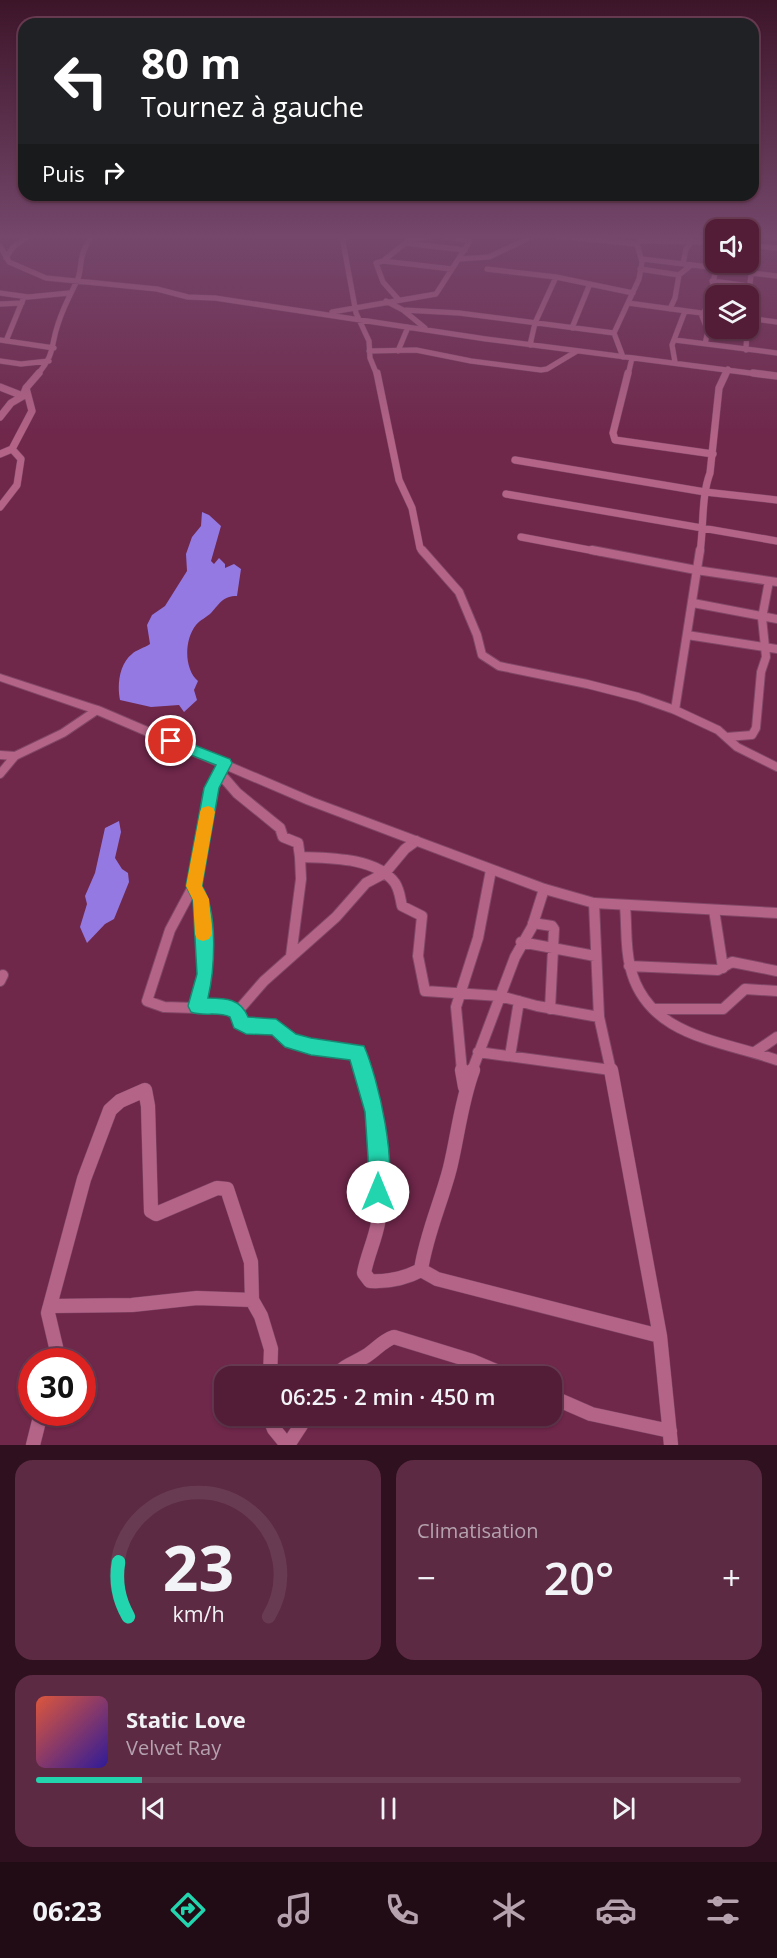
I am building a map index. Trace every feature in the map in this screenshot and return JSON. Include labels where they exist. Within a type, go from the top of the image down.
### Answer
[{"type":"street","points":[[21,303],[2,341],[54,348]]},
{"type":"street","points":[[0,417],[10,403],[23,396],[26,388],[49,361],[66,303]]},
{"type":"street","points":[[252,303],[530,345],[777,376]]},
{"type":"street","points":[[354,303],[369,341],[369,351],[383,396],[399,480],[412,508],[420,548],[459,592],[473,625],[482,655],[499,666],[586,684],[638,697],[675,710],[718,730],[741,750],[777,767]]},
{"type":"street","points":[[324,314],[376,303]]},
{"type":"street","points":[[391,303],[430,331]]},
{"type":"street","points":[[530,345],[535,323],[544,303]]},
{"type":"street","points":[[572,327],[582,303]]},
{"type":"street","points":[[623,357],[614,333],[628,303]]},
{"type":"street","points":[[631,303],[704,313]]},
{"type":"street","points":[[670,309],[673,303]]},
{"type":"street","points":[[705,344],[708,331],[702,319],[709,303]]},
{"type":"street","points":[[403,310],[459,313],[614,333]]},
{"type":"street","points":[[675,362],[672,352],[685,311]]},
{"type":"street","points":[[759,320],[777,322]]},
{"type":"street","points":[[398,351],[408,327]]},
{"type":"street","points":[[746,339],[746,350]]},
{"type":"street","points":[[675,340],[777,353]]},
{"type":"street","points":[[369,351],[416,350],[460,360],[541,370],[577,351]]},
{"type":"street","points":[[632,358],[613,433],[615,440],[713,454]]},
{"type":"street","points":[[0,361],[21,364],[49,361]]},
{"type":"street","points":[[675,710],[704,527],[705,492],[713,454],[719,388],[728,369]]},
{"type":"street","points":[[0,387],[23,396]]},
{"type":"street","points":[[0,454],[12,449],[32,411],[26,388]]},
{"type":"street","points":[[0,507],[19,481],[21,459],[12,449]]},
{"type":"street","points":[[515,460],[705,492],[777,500]]},
{"type":"street","points":[[506,494],[777,541]]},
{"type":"street","points":[[521,537],[773,582],[762,618],[765,647],[756,728],[752,735],[727,738]]},
{"type":"street","points":[[693,603],[762,618],[777,619]]},
{"type":"street","points":[[687,635],[777,650]]},
{"type":"street","points":[[0,677],[97,710],[310,801],[544,889],[594,903],[625,906],[775,911]]},
{"type":"street","points":[[0,774],[15,756],[63,733],[97,710]]},
{"type":"street","points":[[0,755],[15,756]]},
{"type":"street","points":[[225,763],[211,788],[194,886],[170,930],[147,1000],[151,1004],[227,1006],[237,1012],[241,1022],[246,1025],[276,1027],[291,1041],[311,1047],[357,1052],[371,1095],[378,1157],[378,1219],[363,1273],[370,1281],[384,1282],[407,1278],[421,1270]]},
{"type":"street","points":[[218,773],[237,793],[280,828],[283,837],[298,843],[301,879],[291,956]]},
{"type":"street","points":[[237,1012],[291,956],[336,917],[366,883],[385,873],[405,849],[416,841]]},
{"type":"street","points":[[300,857],[353,862],[385,873],[400,893],[402,906],[422,916],[418,956],[423,989],[429,993],[478,993],[500,996],[549,1009],[599,1017]]},
{"type":"street","points":[[466,1088],[455,1016],[478,938],[482,906],[491,870]]},
{"type":"street","points":[[194,886],[201,899],[205,957],[205,974],[197,1006]]},
{"type":"street","points":[[421,1270],[424,1248],[450,1169],[466,1088],[521,942],[533,923],[544,889]]},
{"type":"street","points":[[562,1401],[591,1414],[670,1438],[660,1336],[611,1070],[599,1017],[594,903]]},
{"type":"street","points":[[625,906],[629,966],[638,986],[660,1016],[696,1038],[755,1052],[777,1060]]},
{"type":"street","points":[[714,910],[723,968]]},
{"type":"street","points":[[533,923],[554,927],[549,1009]]},
{"type":"street","points":[[521,942],[595,956]]},
{"type":"street","points":[[629,966],[718,970],[732,962],[777,971]]},
{"type":"street","points":[[654,1008],[723,1009],[745,989],[777,991]]},
{"type":"street","points":[[510,1056],[519,1001]]},
{"type":"street","points":[[755,1052],[777,1037]]},
{"type":"street","points":[[478,1052],[611,1070]]},
{"type":"street","points":[[56,1348],[48,1318],[49,1309],[84,1179],[110,1110],[120,1101],[145,1090],[148,1106],[151,1212],[156,1214],[217,1188],[227,1189],[251,1262],[252,1300],[261,1316],[271,1349],[270,1366]]},
{"type":"street","points":[[421,1270],[437,1279],[660,1336]]},
{"type":"street","points":[[49,1309],[53,1306],[132,1305],[197,1298],[252,1300]]},
{"type":"street","points":[[344,1366],[366,1356],[384,1340],[394,1337],[484,1366]]},
{"type":"street","points":[[33,1445],[38,1426]]},
{"type":"street","points":[[273,1426],[288,1445],[300,1426]]},
{"type":"shaded area","points":[[202,512],[221,526],[211,561],[214,564],[219,558],[225,564],[225,568],[234,564],[241,569],[237,596],[228,597],[222,601],[196,625],[189,638],[188,662],[193,676],[198,681],[194,690],[197,700],[184,712],[179,705],[151,707],[120,700],[119,682],[124,663],[134,653],[150,644],[147,625],[152,615],[165,606],[187,571],[186,554],[192,537],[201,526]]},
{"type":"shaded area","points":[[119,821],[121,832],[115,858],[122,869],[128,873],[129,882],[114,919],[105,924],[87,943],[80,927],[87,904],[85,896],[95,873],[105,828]]},
{"type":"slow traffic","points":[[203,934],[201,899],[194,886],[208,812]]},
{"type":"route","points":[[171,741],[225,763],[211,788],[194,886],[201,899],[205,957],[205,974],[197,1006],[227,1006],[237,1012],[241,1022],[246,1025],[276,1027],[291,1041],[311,1047],[357,1052],[374,1112],[378,1192]]}]
